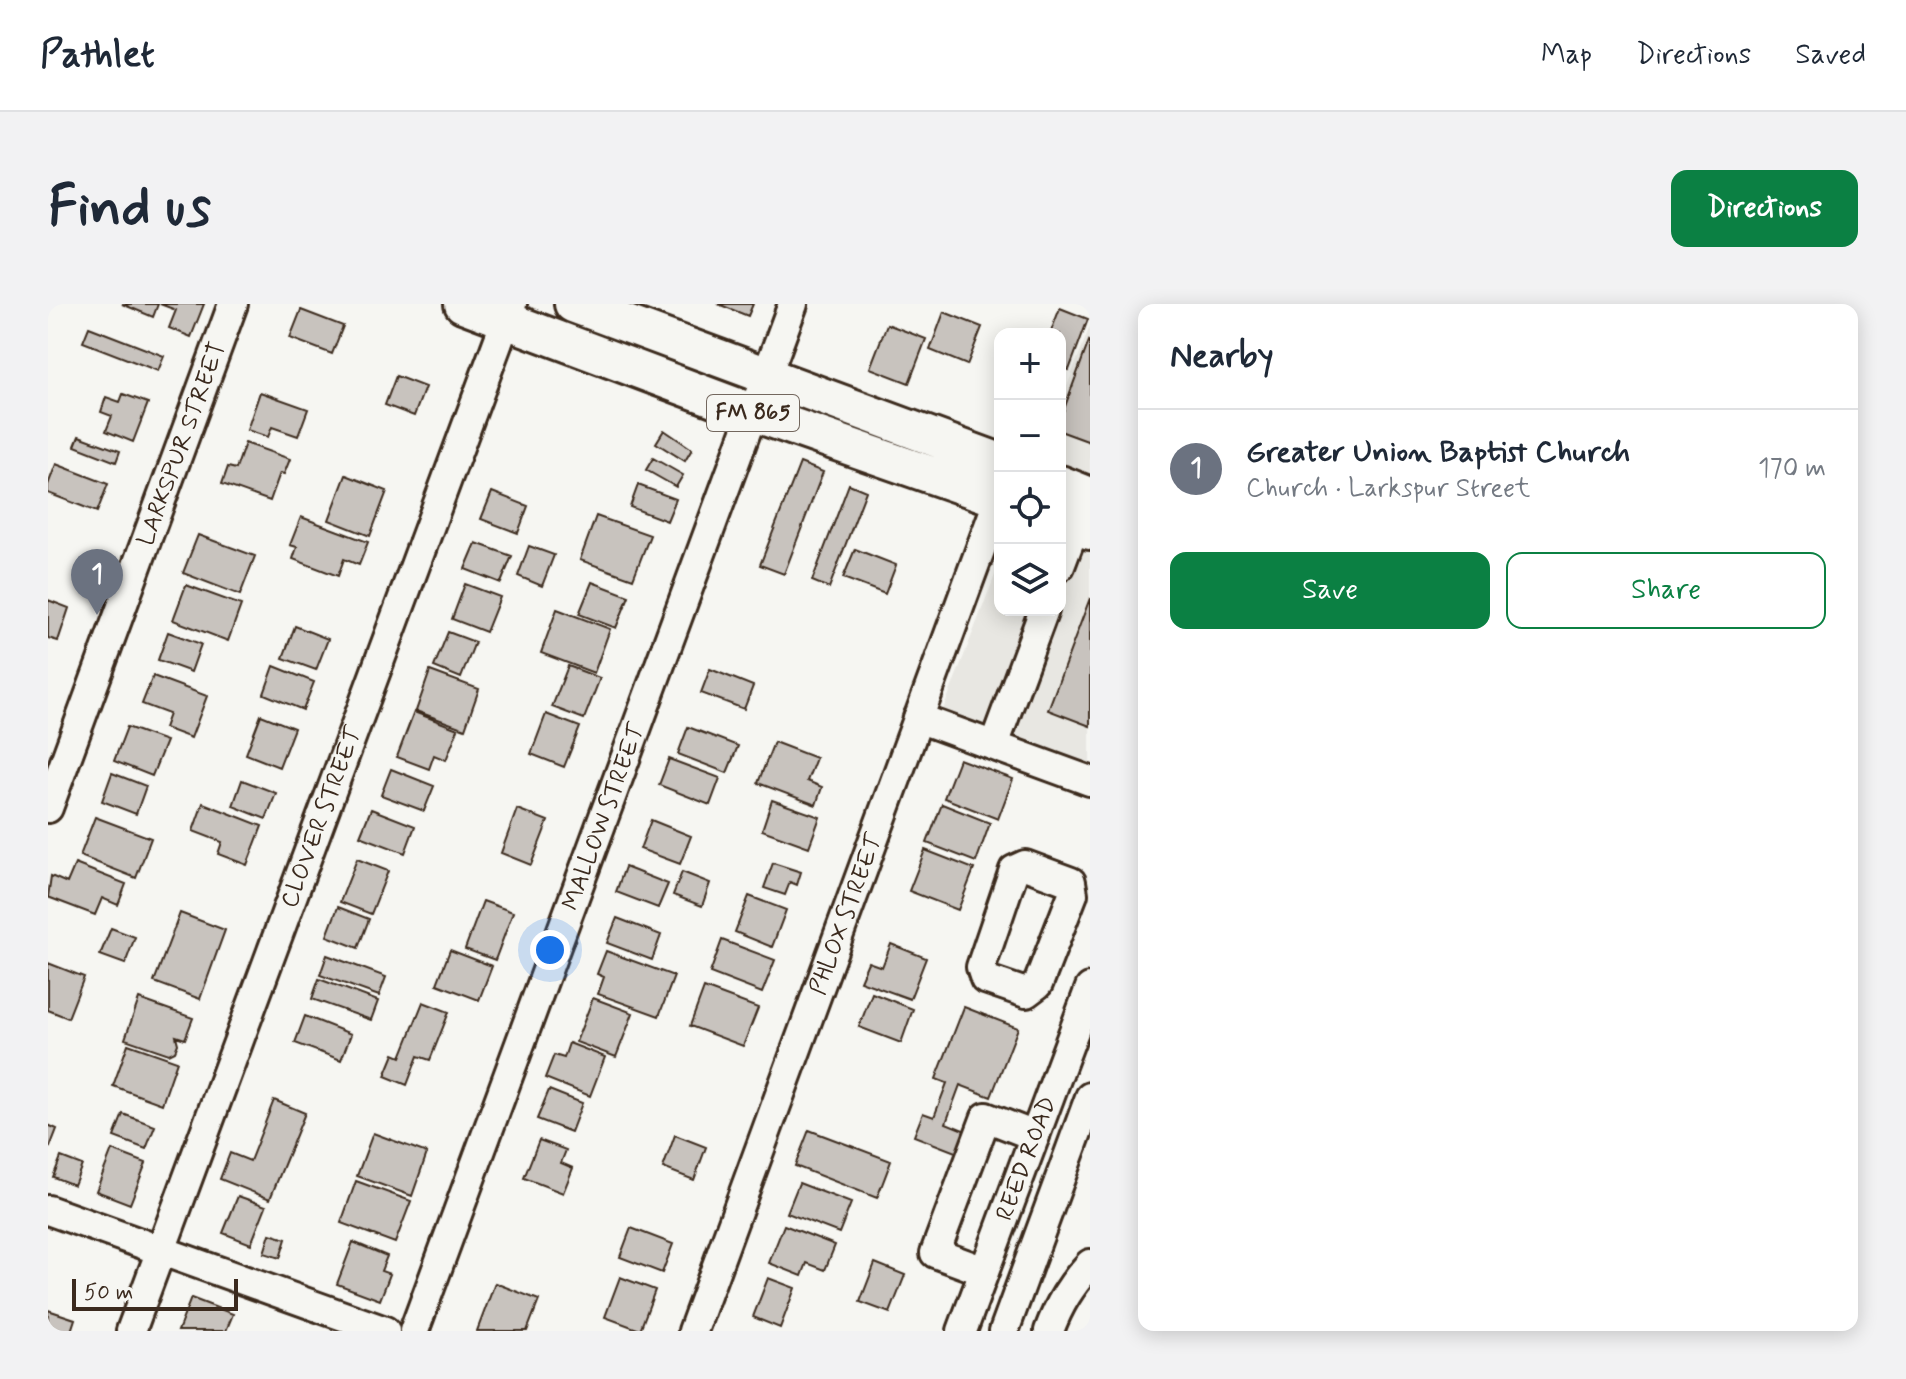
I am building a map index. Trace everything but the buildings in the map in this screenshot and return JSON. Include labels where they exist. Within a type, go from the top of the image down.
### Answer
[{"type":"main road","name":"FM 865","points":[[463,304],[510,312],[754,413],[994,496]]},
{"type":"main road","name":"FM 865","points":[[573,304],[994,460]]},
{"type":"main road","points":[[1066,495],[1079,518]]},
{"type":"street","name":"LARKSPUR STREET","points":[[48,808],[233,304]]},
{"type":"street","name":"MALLOW STREET","points":[[414,1331],[793,304]]},
{"type":"street","name":"CLOVER STREET","points":[[131,1331],[510,312]]},
{"type":"street","name":"PHLOX STREET","points":[[693,1331],[994,514]]},
{"type":"street","points":[[1066,551],[1079,518]]},
{"type":"street","points":[[994,745],[1042,616]]},
{"type":"street","points":[[918,718],[1090,781]]},
{"type":"street","name":"REED ROAD","points":[[962,1331],[1090,988]]},
{"type":"street","name":"REED ROAD","points":[[1006,1325],[1090,1097]]},
{"type":"street","points":[[984,1271],[935,1253],[986,1117],[1035,1136]]},
{"type":"street","points":[[48,1210],[385,1331]]},
{"type":"street","points":[[1004,1219],[1041,1231]]},
{"type":"street","points":[[1049,1331],[1071,1285],[1090,1264]]},
{"type":"street","points":[[1006,1325],[1037,1331]]},
{"type":"shaded area","points":[[1090,326],[1090,799],[933,736],[994,578],[994,616],[1066,616],[1066,389]]},
{"type":"place","name":"Greater Union Baptist Church","points":[[97,615]]}]
